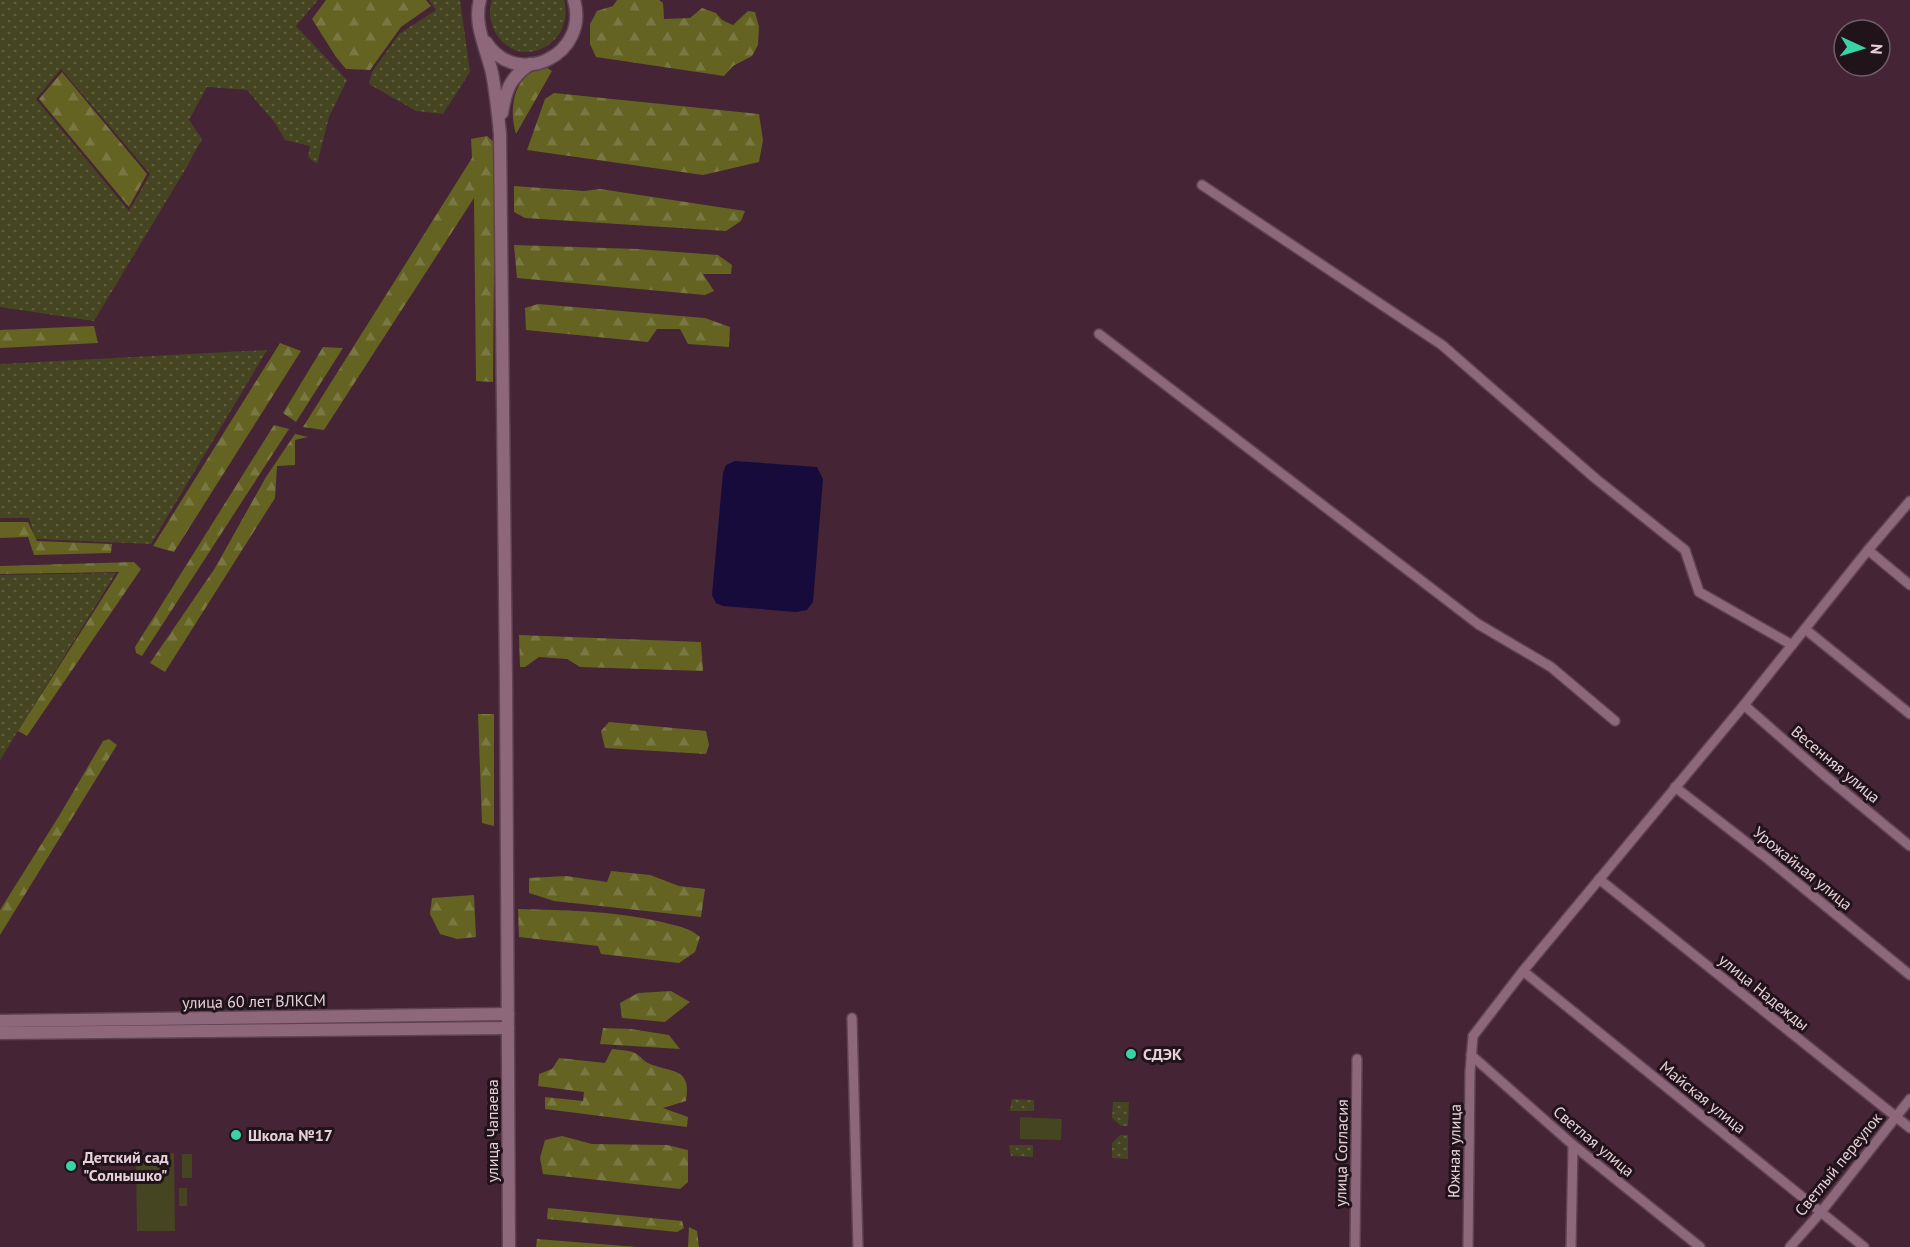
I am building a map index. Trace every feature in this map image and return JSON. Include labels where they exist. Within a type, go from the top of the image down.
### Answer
[{"type":"main road","points":[[479,0],[477,15],[493,78],[500,134]]},
{"type":"main road","points":[[483,39],[503,58],[520,64],[550,59],[566,46],[575,28],[577,18],[574,0]]},
{"type":"main road","points":[[500,134],[505,98],[510,84],[518,73],[530,64]]},
{"type":"main road","name":"улица Чапаева","points":[[500,134],[509,1247]]},
{"type":"main road","name":"улица 60 лет ВЛКСМ","points":[[0,1021],[508,1014]]},
{"type":"main road","name":"улица 60 лет ВЛКСМ","points":[[0,1033],[508,1028]]},
{"type":"street","points":[[1202,185],[1442,345],[1596,479],[1685,550],[1700,592],[1792,645]]},
{"type":"street","points":[[1099,334],[1478,624],[1551,667],[1615,721]]},
{"type":"street","name":"Южная улица","points":[[1468,1247],[1473,1036],[1523,971],[1910,501]]},
{"type":"street","points":[[1868,550],[1910,585]]},
{"type":"street","points":[[1805,629],[1910,714]]},
{"type":"street","name":"Весенняя улица","points":[[1744,705],[1910,846]]},
{"type":"street","name":"Урожайная улица","points":[[1675,787],[1768,859],[1910,975]]},
{"type":"street","name":"улица Надежды","points":[[1599,879],[1910,1128]]},
{"type":"street","name":"Майская улица","points":[[1523,971],[1863,1247]]},
{"type":"street","points":[[852,1018],[858,1247]]},
{"type":"street","name":"Светлая улица","points":[[1471,1055],[1573,1145],[1700,1247]]},
{"type":"street","name":"улица Согласия","points":[[1355,1247],[1357,1059]]},
{"type":"street","name":"Светлый переулок","points":[[1790,1247],[1821,1212],[1910,1099]]},
{"type":"street","points":[[1571,1247],[1573,1145]]},
{"type":"shaded area","points":[[0,0],[318,0],[296,26],[347,80],[329,117],[317,164],[308,157],[310,146],[285,140],[275,123],[247,90],[207,87],[189,120],[202,139],[94,321],[0,307]],"holes":[[[61,69],[150,174],[129,211],[36,99]]]},
{"type":"shaded area","points":[[429,0],[460,0],[470,72],[443,114],[416,111],[369,84],[372,72],[399,34],[436,10]]},
{"type":"shaded area","points":[[492,0],[564,0],[565,16],[562,30],[554,41],[543,48],[530,52],[517,51],[505,44],[495,32],[490,16]]},
{"type":"shaded area","points":[[267,350],[151,544],[35,539],[29,518],[0,518],[0,364]]},
{"type":"shaded area","points":[[735,461],[817,467],[823,479],[813,602],[807,610],[796,612],[723,606],[716,603],[712,595],[723,473],[726,465]]},
{"type":"shaded area","points":[[116,573],[0,760],[0,575]]},
{"type":"shaded area","points":[[1012,1099],[1034,1100],[1034,1111],[1010,1111]]},
{"type":"shaded area","points":[[1113,1102],[1129,1102],[1128,1126],[1121,1126],[1112,1118]]},
{"type":"shaded area","points":[[1020,1117],[1062,1119],[1061,1140],[1020,1139]]},
{"type":"shaded area","points":[[1120,1135],[1128,1135],[1128,1159],[1112,1158],[1112,1143]]},
{"type":"shaded area","points":[[1009,1145],[1033,1145],[1033,1157],[1011,1156]]},
{"type":"shaded area","points":[[136,1153],[174,1153],[175,1231],[137,1231]]},
{"type":"shaded area","points":[[182,1154],[192,1154],[192,1178],[182,1178]]},
{"type":"shaded area","points":[[179,1188],[187,1188],[187,1206],[179,1206]]},
{"type":"green space","points":[[326,0],[426,0],[431,6],[401,27],[370,70],[346,69],[312,19]]},
{"type":"green space","points":[[617,0],[659,0],[663,3],[664,19],[690,18],[702,8],[716,13],[722,20],[733,25],[748,11],[755,12],[759,27],[758,45],[752,56],[733,66],[724,76],[596,57],[590,44],[590,24],[597,11],[613,6]]},
{"type":"green space","points":[[547,68],[552,71],[516,134],[513,108],[516,91],[520,83],[533,71]]},
{"type":"green space","points":[[62,72],[147,174],[129,207],[39,99]]},
{"type":"green space","points":[[554,93],[759,114],[763,140],[759,162],[703,175],[527,150],[545,99]]},
{"type":"green space","points":[[487,136],[495,143],[493,382],[476,381],[474,198],[324,430],[303,427],[472,158],[471,139]]},
{"type":"green space","points":[[514,186],[584,191],[600,189],[745,211],[741,221],[726,231],[525,218],[514,212]]},
{"type":"green space","points":[[514,245],[637,249],[718,255],[732,265],[731,274],[703,274],[714,291],[705,295],[517,278]]},
{"type":"green space","points":[[538,304],[705,318],[730,327],[729,347],[688,344],[680,329],[657,329],[648,342],[526,330],[525,308]]},
{"type":"green space","points":[[94,326],[98,343],[0,348],[0,330]]},
{"type":"green space","points":[[280,343],[301,351],[174,552],[153,546]]},
{"type":"green space","points":[[323,347],[343,348],[296,422],[283,413]]},
{"type":"green space","points":[[274,425],[289,429],[142,656],[136,653],[135,647]]},
{"type":"green space","points":[[295,434],[308,437],[295,440],[295,465],[277,466],[275,498],[165,672],[150,663],[215,568],[266,477]]},
{"type":"green space","points":[[0,522],[28,522],[37,541],[112,544],[111,553],[34,555],[28,537],[0,538]]},
{"type":"green space","points":[[134,562],[141,569],[27,736],[18,731],[119,572],[0,574],[0,566]]},
{"type":"green space","points":[[519,635],[701,642],[703,671],[580,667],[567,659],[539,657],[525,667],[520,667]]},
{"type":"green space","points":[[478,714],[494,714],[494,826],[482,823]]},
{"type":"green space","points":[[609,722],[706,731],[709,745],[706,754],[605,748],[601,731]]},
{"type":"green space","points":[[109,739],[117,745],[0,935],[0,910],[103,741]]},
{"type":"green space","points":[[611,871],[650,875],[679,886],[705,889],[701,917],[554,901],[529,893],[529,878],[566,876],[607,882]]},
{"type":"green space","points":[[474,895],[476,937],[457,939],[440,934],[430,914],[432,898]]},
{"type":"green space","points":[[518,909],[626,915],[682,927],[700,937],[695,952],[679,963],[601,954],[598,946],[519,937]]},
{"type":"green space","points":[[671,991],[690,1002],[665,1022],[622,1018],[620,1003],[638,993]]},
{"type":"green space","points":[[603,1028],[631,1029],[669,1035],[680,1049],[600,1044]]},
{"type":"green space","points":[[612,1049],[633,1052],[648,1063],[678,1073],[683,1077],[687,1090],[686,1101],[663,1108],[688,1117],[687,1127],[545,1109],[545,1097],[583,1101],[584,1092],[538,1086],[539,1074],[552,1069],[559,1058],[605,1063]]},
{"type":"green space","points":[[562,1136],[592,1144],[667,1145],[688,1150],[688,1182],[680,1189],[543,1174],[540,1158],[545,1140]]},
{"type":"green space","points":[[548,1208],[682,1221],[684,1228],[677,1232],[547,1219]]},
{"type":"green space","points":[[689,1227],[697,1231],[699,1247],[688,1247]]},
{"type":"green space","points":[[537,1239],[638,1247],[536,1247]]},
{"type":"place","name":"СДЭК","points":[[1131,1054]]},
{"type":"place","name":"Школа №17","points":[[236,1135]]},
{"type":"place","name":"Детский сад \"Солнышко\"","points":[[71,1166]]}]
